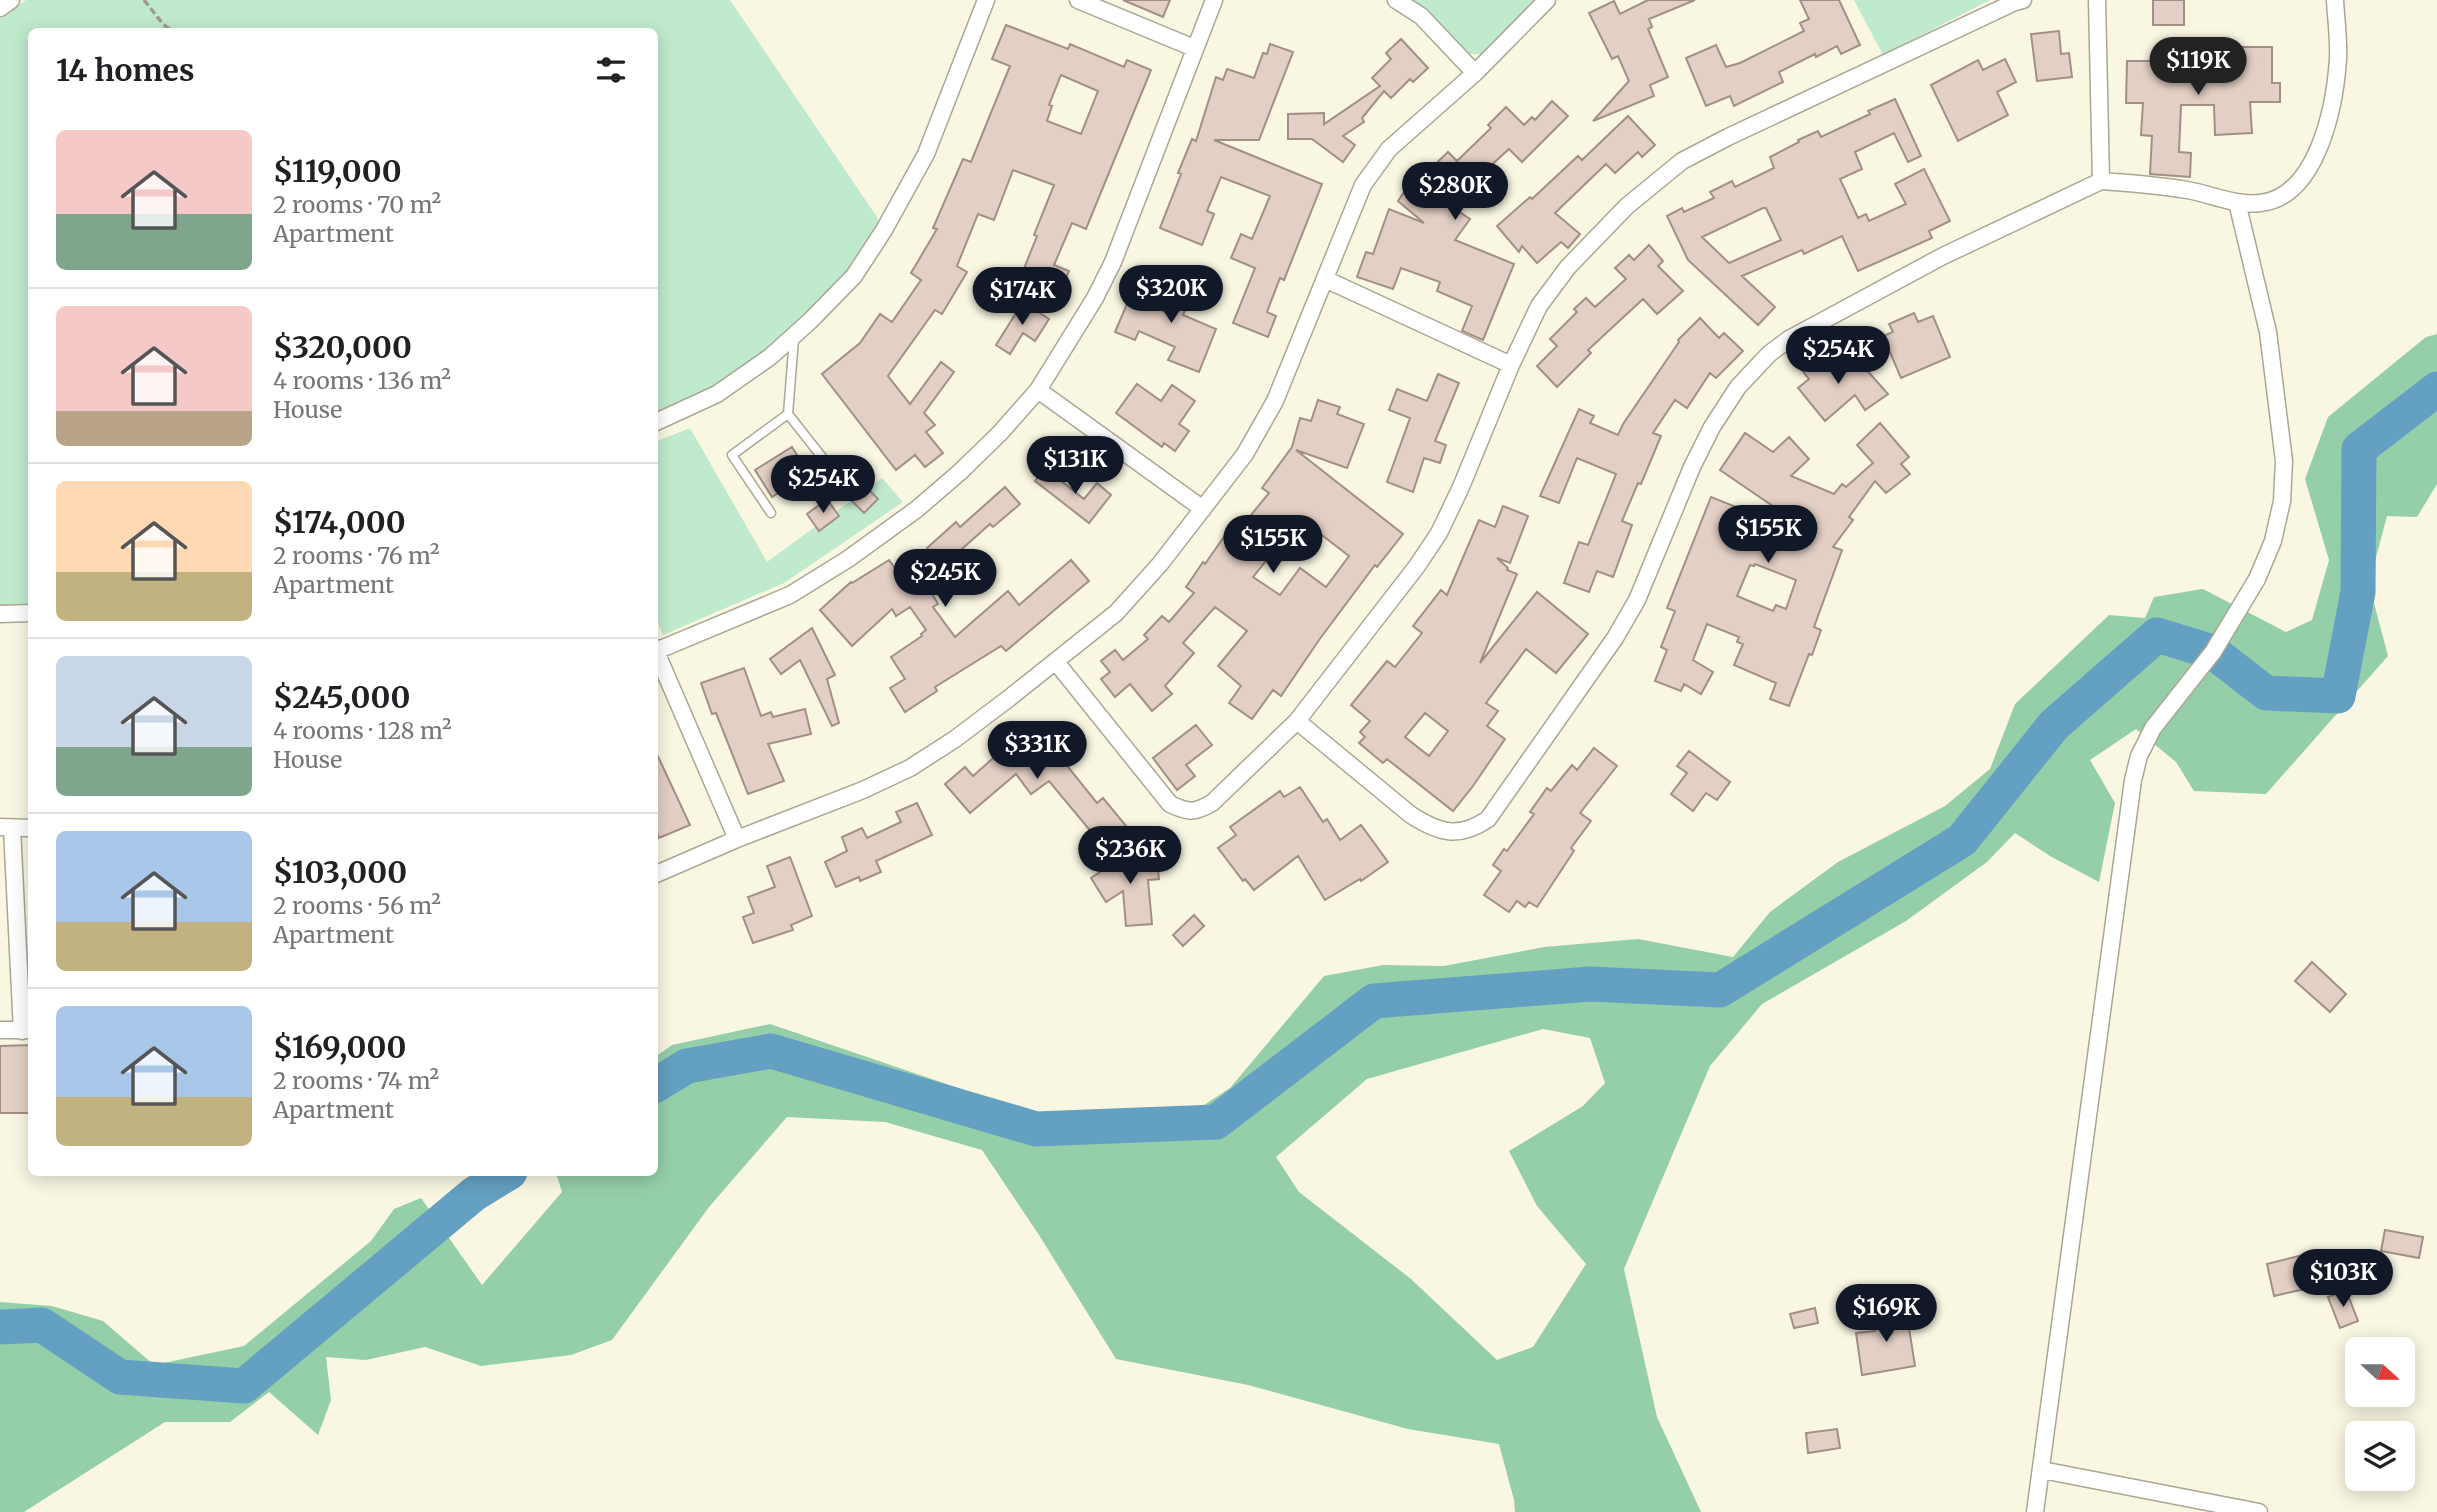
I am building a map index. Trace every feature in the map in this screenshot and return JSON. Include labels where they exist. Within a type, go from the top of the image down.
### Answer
[{"type":"street","points":[[0,8],[10,0]]},
{"type":"street","points":[[658,421],[717,394],[770,357],[854,276],[884,230],[926,154],[986,0]]},
{"type":"street","points":[[1078,0],[1194,48]]},
{"type":"street","points":[[658,648],[790,596],[848,559],[917,509],[960,472],[1000,433],[1038,390],[1095,298],[1112,262],[1214,0]]},
{"type":"street","points":[[1396,0],[1420,16],[1475,73]]},
{"type":"street","points":[[658,873],[863,790],[910,768],[955,739],[1116,613],[1160,564],[1245,454],[1275,401],[1363,185],[1389,149],[1475,73],[1547,0]]},
{"type":"street","points":[[1056,662],[1170,804],[1183,810],[1196,811],[1212,803],[1297,721],[1417,566],[1439,533],[1461,487],[1511,365],[1539,306],[1568,267],[1627,206],[1682,161],[1765,119],[2023,0]]},
{"type":"street","points":[[2097,0],[2101,181]]},
{"type":"street","points":[[1297,721],[1410,815],[1430,827],[1453,832],[1473,829],[1488,819],[1615,638],[1637,600],[1692,467],[1712,427],[1738,387],[1769,354],[1789,339],[1943,256],[2101,181],[2188,190],[2237,202],[2259,203],[2276,199],[2298,183],[2316,153],[2329,121],[2338,58],[2335,0]]},
{"type":"street","points":[[2035,1512],[2133,779],[2139,756],[2153,728],[2213,652],[2256,579],[2273,541],[2282,501],[2284,461],[2268,332],[2237,202]]},
{"type":"street","points":[[1325,279],[1511,365]]},
{"type":"street","points":[[1038,390],[1203,509]]},
{"type":"street","points":[[0,614],[28,613]]},
{"type":"street","points":[[658,656],[737,839]]},
{"type":"street","points":[[0,1030],[27,1031],[6,828],[28,828]]},
{"type":"street","points":[[2042,1470],[2259,1512]]},
{"type":"lane","points":[[794,335],[788,414],[829,466]]},
{"type":"lane","points":[[771,513],[732,455],[788,414]]},
{"type":"path","points":[[144,0],[168,28]]},
{"type":"green space","points":[[26,0],[730,0],[881,223],[850,271],[764,354],[712,389],[658,414],[658,28],[28,28],[28,607],[0,608],[0,18]]},
{"type":"green space","points":[[1411,0],[1539,0],[1487,54],[1470,54]]},
{"type":"green space","points":[[1854,0],[1990,0],[1883,55]]},
{"type":"green space","points":[[2437,334],[2437,484],[2417,517],[2387,516],[2369,584],[2388,656],[2266,794],[2194,791],[2176,762],[2136,729],[2090,760],[2115,803],[2099,882],[2050,856],[2015,833],[1987,862],[1906,921],[1762,1004],[1710,1066],[1624,1269],[1657,1417],[1701,1512],[1515,1512],[1499,1444],[1408,1429],[1248,1385],[1116,1359],[1039,1235],[982,1150],[885,1122],[787,1117],[709,1207],[612,1340],[571,1355],[481,1366],[425,1347],[366,1360],[326,1357],[331,1400],[318,1435],[269,1392],[230,1422],[165,1422],[24,1512],[0,1512],[0,1302],[52,1306],[103,1321],[154,1365],[244,1346],[371,1241],[394,1209],[421,1198],[482,1285],[562,1192],[557,1176],[658,1176],[658,1055],[672,1045],[770,1024],[1038,1115],[1201,1107],[1230,1088],[1324,976],[1383,965],[1444,966],[1544,947],[1638,939],[1733,957],[1770,912],[1838,862],[1945,806],[1990,769],[2015,704],[2109,615],[2145,618],[2154,597],[2203,589],[2286,632],[2312,620],[2329,560],[2305,479],[2328,417],[2426,337]],"holes":[[[1543,1029],[1590,1038],[1605,1083],[1583,1106],[1509,1151],[1537,1206],[1586,1264],[1533,1347],[1497,1360],[1411,1279],[1299,1192],[1276,1157],[1367,1079]]]},
{"type":"green space","points":[[690,428],[767,562],[882,478],[903,502],[784,583],[663,635],[658,622],[658,441]]},
{"type":"building","points":[[1123,0],[1170,0],[1163,17]]},
{"type":"building","points":[[1648,0],[1695,0],[1649,19],[1652,27],[1648,29],[1668,77],[1650,85],[1654,96],[1593,121],[1629,81],[1618,56],[1612,59],[1589,13],[1614,1],[1620,14]]},
{"type":"building","points":[[1800,0],[1839,0],[1860,45],[1841,54],[1837,46],[1816,57],[1815,54],[1779,72],[1783,82],[1734,106],[1730,96],[1706,106],[1686,58],[1716,45],[1726,67],[1740,63],[1804,31],[1800,23],[1809,19]]},
{"type":"building","points":[[2153,0],[2184,0],[2184,25],[2153,25]]},
{"type":"building","points":[[1006,25],[1068,49],[1070,44],[1124,67],[1127,60],[1151,70],[1086,229],[1072,223],[1054,265],[1069,271],[1060,292],[1021,276],[1054,185],[1013,170],[994,220],[978,214],[957,266],[967,272],[942,314],[935,310],[888,376],[910,404],[941,362],[954,372],[924,413],[935,425],[926,432],[943,453],[925,467],[915,455],[896,470],[822,374],[860,343],[880,314],[892,322],[921,280],[911,273],[937,229],[933,228],[963,159],[971,162],[1010,66],[992,59]],"holes":[[[1061,75],[1098,91],[1081,134],[1047,121],[1052,106],[1049,105]]]},
{"type":"building","points":[[2059,31],[2061,54],[2069,53],[2072,77],[2037,81],[2031,34]]},
{"type":"building","points":[[1401,39],[1428,68],[1413,82],[1410,79],[1391,98],[1384,91],[1362,118],[1364,122],[1343,136],[1355,145],[1343,162],[1312,139],[1288,139],[1288,114],[1324,113],[1324,124],[1380,86],[1372,78],[1391,59],[1386,53]]},
{"type":"building","points":[[1270,44],[1293,52],[1259,140],[1214,140],[1322,184],[1284,280],[1280,278],[1267,312],[1276,316],[1268,337],[1233,323],[1255,268],[1231,258],[1241,234],[1252,239],[1270,196],[1221,177],[1207,211],[1214,214],[1202,245],[1160,228],[1192,139],[1196,141],[1216,77],[1223,80],[1227,69],[1254,78],[1263,53],[1267,54]]},
{"type":"building","points":[[2235,47],[2272,47],[2272,83],[2280,83],[2280,102],[2250,102],[2252,133],[2215,135],[2214,105],[2181,105],[2179,152],[2191,153],[2190,177],[2150,174],[2152,136],[2141,135],[2143,103],[2126,103],[2127,61],[2172,61],[2173,56],[2210,58],[2210,50],[2235,50]]},
{"type":"building","points":[[2005,59],[2016,82],[1997,92],[2008,115],[1958,141],[1931,85],[1978,60],[1983,70]]},
{"type":"building","points":[[1895,99],[1921,156],[1908,162],[1894,133],[1855,152],[1862,169],[1840,179],[1858,218],[1866,214],[1869,221],[1906,204],[1895,184],[1924,169],[1950,221],[1929,231],[1932,238],[1858,271],[1842,236],[1804,254],[1802,250],[1742,276],[1775,307],[1758,325],[1688,260],[1667,216],[1682,208],[1684,212],[1714,198],[1710,192],[1732,181],[1735,187],[1774,168],[1770,157],[1799,142],[1798,140],[1818,131],[1821,137],[1870,114],[1868,111]],"holes":[[[1766,208],[1781,240],[1729,263],[1702,237]]]},
{"type":"building","points":[[1552,101],[1568,116],[1522,162],[1509,149],[1473,182],[1480,189],[1458,211],[1470,219],[1455,240],[1514,264],[1483,340],[1462,331],[1472,306],[1437,291],[1440,282],[1401,268],[1393,289],[1357,277],[1366,252],[1373,254],[1389,209],[1424,223],[1398,201],[1417,173],[1422,177],[1448,152],[1457,161],[1491,128],[1488,125],[1506,107],[1524,125],[1532,117],[1535,120]]},
{"type":"building","points":[[1628,116],[1655,145],[1642,157],[1638,152],[1615,173],[1606,164],[1555,213],[1580,234],[1568,248],[1561,242],[1537,263],[1522,246],[1519,252],[1497,226],[1530,197],[1532,199],[1578,156],[1582,160]]},
{"type":"building","points":[[1649,245],[1663,261],[1658,266],[1683,291],[1657,314],[1643,299],[1588,350],[1591,353],[1557,387],[1537,366],[1557,346],[1550,339],[1577,312],[1574,309],[1586,298],[1595,307],[1626,279],[1615,268],[1629,255],[1634,260]]},
{"type":"building","points":[[1186,268],[1201,275],[1183,315],[1216,329],[1199,372],[1168,360],[1175,347],[1139,331],[1135,340],[1115,332],[1130,297],[1166,312]]},
{"type":"building","points":[[1023,302],[1049,319],[1035,341],[1023,333],[1010,354],[996,345]]},
{"type":"building","points":[[1914,313],[1918,322],[1933,316],[1950,357],[1901,378],[1883,336],[1893,332],[1889,324]]},
{"type":"building","points":[[1700,318],[1719,338],[1724,333],[1743,351],[1716,378],[1710,373],[1687,408],[1675,400],[1653,433],[1661,436],[1622,521],[1632,525],[1613,577],[1597,571],[1589,592],[1564,583],[1579,542],[1588,545],[1616,474],[1577,458],[1559,503],[1540,496],[1579,409],[1594,416],[1590,423],[1618,435],[1678,340]]},
{"type":"building","points":[[1824,353],[1840,372],[1856,358],[1888,394],[1865,410],[1855,395],[1825,421],[1798,388],[1809,379],[1800,368],[1817,354],[1819,357]]},
{"type":"building","points":[[1438,374],[1459,383],[1435,441],[1446,445],[1440,463],[1424,458],[1413,492],[1387,482],[1410,418],[1389,410],[1397,389],[1427,401]]},
{"type":"building","points":[[1137,384],[1161,401],[1172,385],[1195,401],[1179,424],[1189,431],[1175,451],[1164,443],[1162,447],[1116,413]]},
{"type":"building","points":[[1318,400],[1340,407],[1337,414],[1364,424],[1347,468],[1296,450],[1403,534],[1377,567],[1375,565],[1281,696],[1273,690],[1252,719],[1229,703],[1241,686],[1218,666],[1247,631],[1215,607],[1183,643],[1194,653],[1165,686],[1172,694],[1152,711],[1130,684],[1115,697],[1101,679],[1110,672],[1101,661],[1115,650],[1123,660],[1148,639],[1144,635],[1162,616],[1169,622],[1194,593],[1186,587],[1203,562],[1205,564],[1235,521],[1242,526],[1269,493],[1262,488],[1292,447],[1300,418],[1311,421]],"holes":[[[1310,526],[1349,556],[1326,587],[1300,568],[1280,595],[1253,577],[1278,546],[1286,552]]]},
{"type":"building","points":[[1880,423],[1909,457],[1901,464],[1910,474],[1886,493],[1875,481],[1849,517],[1853,520],[1833,547],[1842,550],[1814,627],[1821,630],[1789,706],[1770,699],[1776,683],[1734,665],[1743,644],[1737,642],[1739,637],[1707,624],[1693,660],[1713,672],[1701,694],[1684,684],[1681,691],[1655,681],[1667,650],[1661,647],[1675,611],[1667,608],[1711,497],[1799,532],[1802,526],[1720,470],[1745,433],[1773,452],[1789,437],[1809,459],[1791,476],[1834,494],[1842,484],[1846,487],[1873,463],[1857,445]],"holes":[[[1755,564],[1796,580],[1786,609],[1776,605],[1773,611],[1737,596],[1750,565]]]},
{"type":"building","points":[[792,447],[808,473],[772,497],[755,470]]},
{"type":"building","points":[[1045,468],[1084,499],[1097,483],[1111,495],[1089,523],[1035,481]]},
{"type":"building","points":[[865,486],[878,499],[864,513],[851,500]]},
{"type":"building","points":[[1005,487],[1020,504],[993,527],[990,524],[925,582],[938,604],[933,607],[955,637],[1008,591],[1019,605],[1071,560],[1089,581],[1006,651],[1001,646],[935,687],[937,691],[905,712],[890,688],[905,679],[891,657],[922,636],[926,630],[910,607],[896,616],[892,609],[852,646],[820,610],[851,582],[889,560],[897,571],[932,553],[927,548],[956,522],[960,527]]},
{"type":"building","points":[[827,499],[839,516],[819,531],[807,514]]},
{"type":"building","points":[[1503,506],[1528,516],[1510,563],[1497,558],[1507,570],[1517,574],[1480,663],[1537,592],[1588,634],[1556,673],[1526,649],[1486,703],[1498,711],[1487,726],[1505,739],[1453,811],[1387,759],[1383,763],[1359,743],[1365,737],[1360,732],[1370,721],[1351,705],[1387,661],[1395,667],[1422,633],[1413,626],[1441,590],[1447,595],[1479,520],[1495,527]],"holes":[[[1425,713],[1448,731],[1429,756],[1405,737]]]},
{"type":"building","points":[[812,628],[835,675],[827,679],[839,723],[832,726],[800,660],[781,674],[770,659]]},
{"type":"building","points":[[744,668],[761,716],[771,712],[773,717],[805,709],[811,734],[768,744],[784,781],[748,794],[716,713],[712,714],[701,683]]},
{"type":"building","points":[[1027,724],[1050,754],[1067,742],[1079,760],[1068,767],[1097,803],[1103,798],[1127,827],[1103,846],[1049,781],[1031,794],[1016,774],[970,813],[945,784],[965,767],[973,776],[1000,752],[996,747]]},
{"type":"building","points":[[1196,725],[1212,745],[1186,765],[1195,776],[1177,790],[1153,758]]},
{"type":"building","points":[[1594,748],[1617,766],[1580,813],[1591,821],[1571,848],[1574,851],[1537,907],[1529,902],[1525,907],[1517,901],[1509,912],[1484,895],[1501,871],[1493,865],[1504,849],[1507,851],[1534,814],[1530,812],[1547,788],[1551,791],[1572,765],[1577,770]]},
{"type":"building","points":[[1689,751],[1730,782],[1717,800],[1706,793],[1693,811],[1671,794],[1687,773],[1677,766]]},
{"type":"building","points":[[658,757],[690,825],[659,838],[658,836]]},
{"type":"building","points":[[1300,787],[1323,822],[1327,819],[1340,840],[1361,825],[1388,862],[1361,881],[1360,879],[1325,900],[1298,856],[1254,890],[1245,879],[1243,881],[1218,848],[1236,835],[1230,827],[1280,791],[1284,797]]},
{"type":"building","points":[[917,803],[932,835],[876,861],[881,872],[860,881],[859,877],[836,887],[825,862],[847,851],[842,837],[862,828],[867,838],[901,822],[896,812]]},
{"type":"building","points":[[1156,855],[1159,879],[1148,880],[1152,924],[1126,926],[1123,891],[1106,902],[1091,878],[1121,858]]},
{"type":"building","points":[[790,857],[812,916],[791,925],[793,930],[753,943],[743,917],[754,913],[748,897],[775,887],[767,866]]},
{"type":"building","points":[[1194,915],[1204,926],[1183,946],[1173,935]]},
{"type":"building","points":[[2312,962],[2346,994],[2330,1012],[2295,981]]},
{"type":"building","points":[[28,1045],[28,1113],[0,1113],[0,1046]]},
{"type":"building","points":[[2385,1230],[2423,1237],[2419,1258],[2381,1251]]},
{"type":"building","points":[[2311,1253],[2318,1286],[2274,1296],[2267,1264]]},
{"type":"building","points":[[2346,1290],[2358,1321],[2340,1328],[2328,1297]]},
{"type":"building","points":[[1815,1308],[1818,1323],[1794,1328],[1790,1314]]},
{"type":"building","points":[[1906,1309],[1915,1366],[1862,1375],[1856,1333],[1875,1331],[1872,1314]]},
{"type":"building","points":[[1837,1429],[1840,1448],[1808,1453],[1806,1433]]},
{"type":"waterway","points":[[658,1084],[687,1066],[771,1051],[1036,1129],[1216,1122],[1374,1001],[1590,984],[1720,990],[1962,840],[2054,725],[2157,635],[2213,652],[2266,693],[2338,696],[2358,592],[2359,449],[2437,389]]},
{"type":"waterway","points":[[0,1327],[42,1325],[120,1377],[244,1386],[474,1194],[503,1176]]}]
